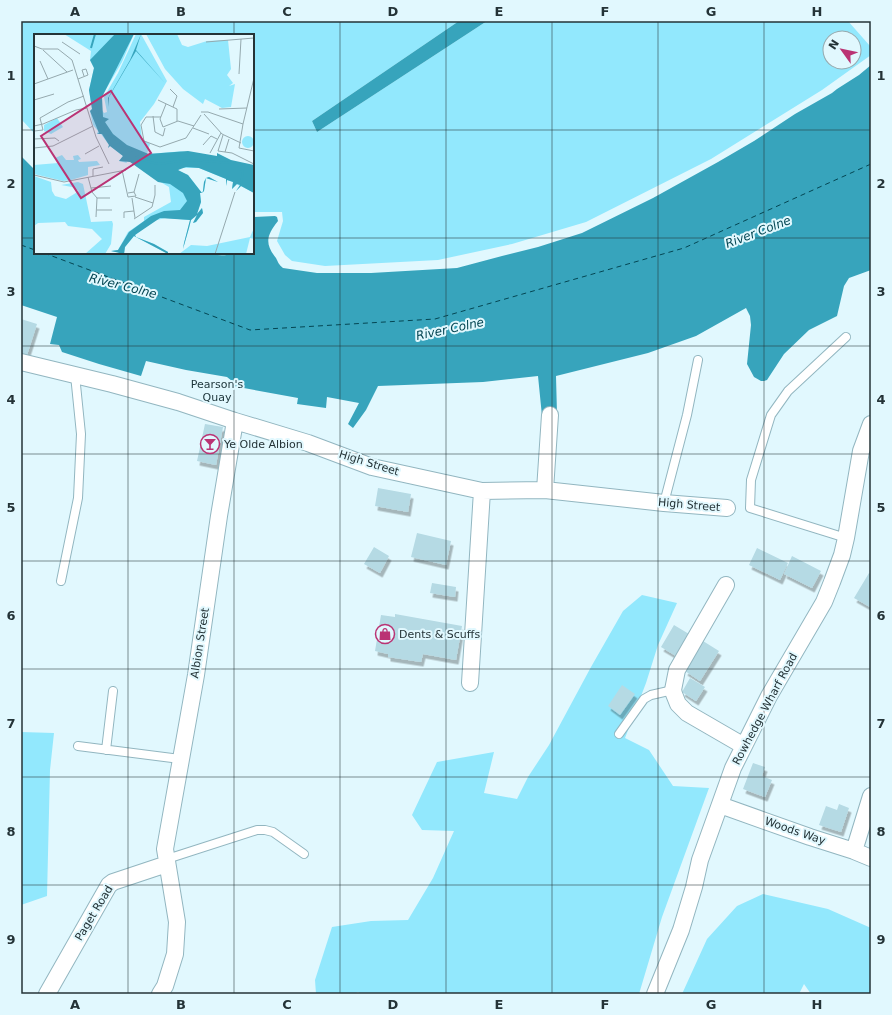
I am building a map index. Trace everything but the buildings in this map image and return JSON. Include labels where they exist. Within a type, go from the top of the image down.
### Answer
[{"type":"street","name":"High Street","points":[[21,362],[178,402],[308,443],[372,467],[482,491],[545,490],[664,503],[727,508]]},
{"type":"street","points":[[545,490],[550,415]]},
{"type":"street","name":"Albion Street","points":[[160,994],[165,986],[175,954],[177,922],[165,849],[196,675],[219,516],[236,421]]},
{"type":"street","name":"Rowhedge Wharf Road","points":[[655,994],[681,930],[694,887],[700,860],[733,768],[769,696],[824,602],[842,555],[861,451],[871,424]]},
{"type":"street","points":[[470,683],[482,491]]},
{"type":"street","points":[[726,585],[677,670],[673,690],[678,704],[687,713],[744,746]]},
{"type":"street","points":[[854,851],[871,796]]},
{"type":"street","name":"Woods Way","points":[[720,805],[871,858]]},
{"type":"street","name":"Paget Road","points":[[48,994],[109,885],[167,861]]},
{"type":"lane","points":[[846,337],[788,391],[771,415],[751,480],[750,508],[846,538]]},
{"type":"lane","points":[[664,503],[687,415],[698,360]]},
{"type":"lane","points":[[61,581],[78,498],[81,434],[75,375]]},
{"type":"lane","points":[[618,734],[644,699],[651,695],[673,690]]},
{"type":"lane","points":[[106,750],[113,691]]},
{"type":"lane","points":[[78,746],[180,759]]},
{"type":"lane","points":[[167,861],[257,830],[273,832],[304,854]]},
{"type":"shaded area","points":[[21,21],[459,21],[312,121],[317,132],[487,21],[848,21],[856,30],[822,30],[822,70],[850,70],[822,90],[711,159],[586,222],[512,244],[438,260],[325,266],[292,261],[285,255],[277,241],[283,221],[282,212],[254,212],[254,34],[34,34],[34,133],[21,119]]},
{"type":"shaded area","points":[[862,37],[870,46],[871,55],[862,61]]},
{"type":"shaded area","points":[[642,595],[677,603],[658,645],[646,683],[625,738],[649,750],[673,786],[709,788],[662,917],[639,994],[361,994],[358,992],[354,994],[316,994],[315,980],[332,927],[371,921],[408,920],[433,878],[454,831],[422,830],[412,815],[437,762],[494,752],[484,793],[517,799],[528,777],[549,745],[623,611]]},
{"type":"shaded area","points":[[21,732],[54,733],[50,770],[47,896],[21,905]]},
{"type":"shaded area","points":[[763,894],[828,909],[871,928],[871,994],[811,994],[804,984],[799,994],[682,994],[707,939],[737,906]]},
{"type":"water","points":[[459,21],[487,21],[317,132],[312,121]]},
{"type":"water","name":"River Colne","points":[[871,65],[871,270],[849,278],[844,286],[837,316],[809,330],[784,354],[767,380],[764,381],[754,377],[747,364],[751,325],[750,316],[746,308],[696,336],[648,353],[556,376],[557,414],[542,416],[538,376],[483,382],[378,386],[366,410],[353,428],[348,424],[359,403],[327,397],[326,408],[297,404],[298,398],[233,386],[232,381],[227,377],[146,361],[141,376],[62,352],[59,345],[50,344],[57,317],[21,305],[21,156],[34,169],[34,254],[254,254],[254,217],[275,216],[277,217],[278,221],[269,235],[268,243],[272,253],[283,268],[317,273],[371,273],[457,268],[538,247],[582,233],[653,198],[718,162],[859,75]]},
{"type":"ferry route","points":[[47,254],[250,330],[435,319],[684,248],[871,164]]},
{"type":"ferry route","points":[[21,245],[34,250]]},
{"type":"place","name":"Ye Olde Albion","points":[[210,444]]},
{"type":"place","name":"Dents & Scuffs","points":[[385,634]]},
{"type":"park label","name":"Pearson's Quay","points":[[217,390]]}]
